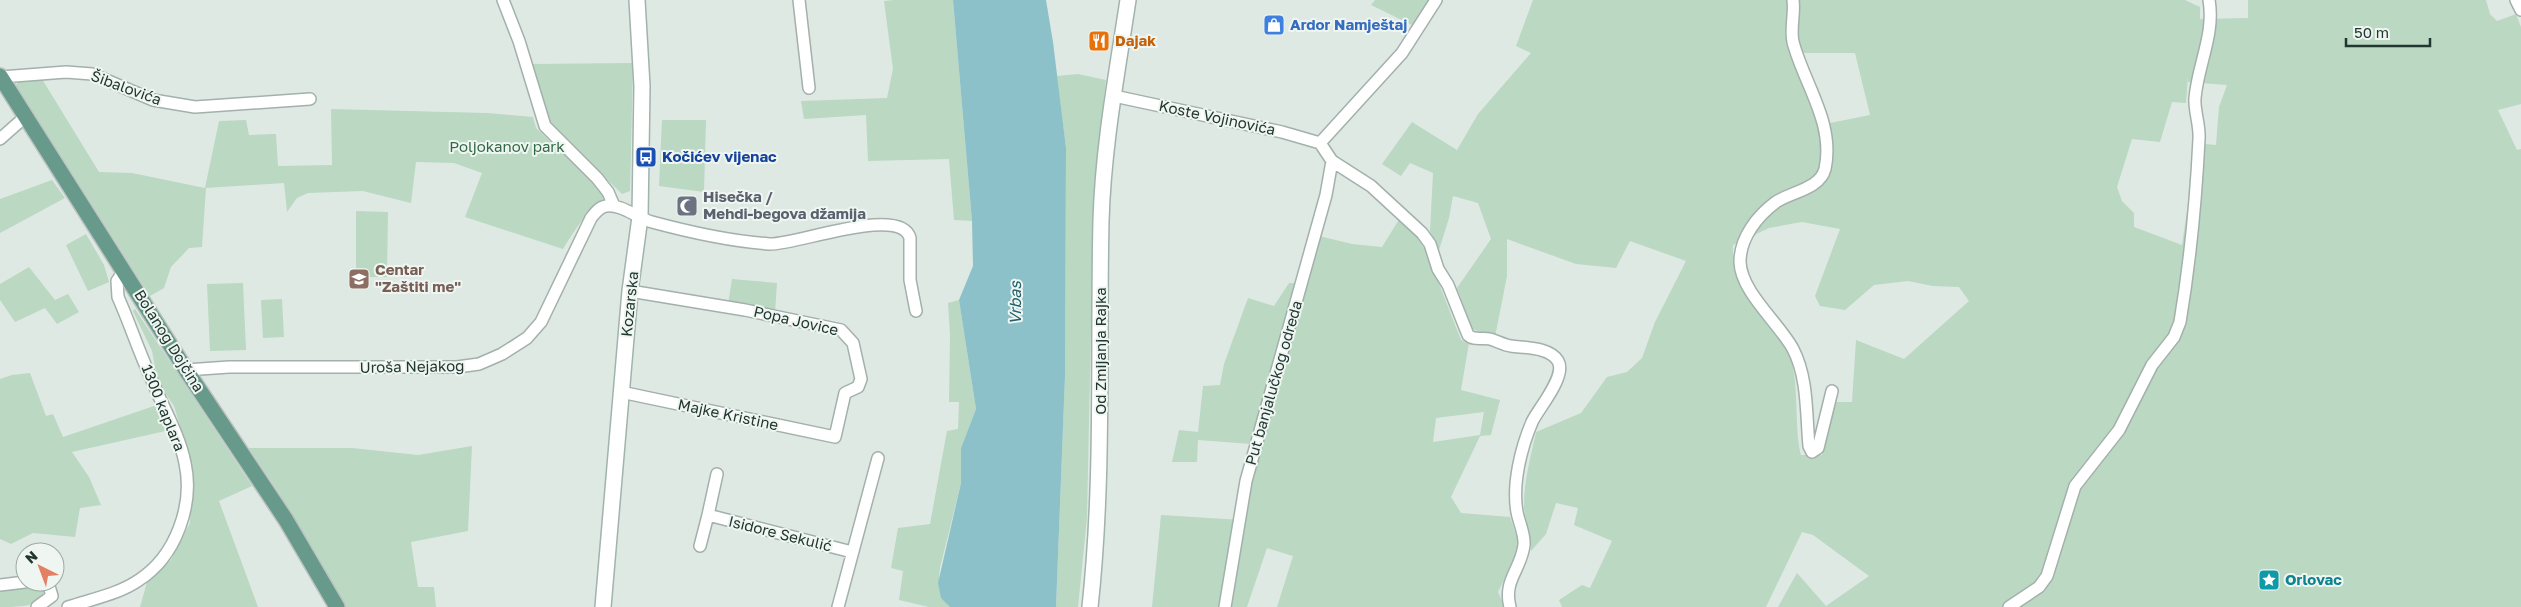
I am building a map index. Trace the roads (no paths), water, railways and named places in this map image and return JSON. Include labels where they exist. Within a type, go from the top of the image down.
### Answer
[{"type":"main road","name":"Kozarska","points":[[603,607],[630,291],[640,217],[642,86],[637,0]]},
{"type":"main road","name":"Od Zmijanja Rajka","points":[[1090,607],[1098,529],[1101,221],[1106,148],[1128,0]]},
{"type":"main road","name":"Bolanog Dojčina","points":[[0,76],[186,370],[286,520],[337,607]]},
{"type":"street","points":[[503,0],[519,41],[544,126],[597,178],[611,197],[614,206],[640,217],[701,233],[767,244],[791,242],[858,226],[890,225],[900,227],[909,233],[910,238],[910,280],[916,311]]},
{"type":"street","points":[[799,0],[809,88]]},
{"type":"street","points":[[1436,0],[1402,53],[1320,143],[1332,161],[1371,186],[1422,233],[1430,244],[1438,268],[1448,285],[1468,335],[1471,338],[1489,339],[1510,346],[1544,352],[1558,360],[1559,365],[1550,395],[1534,418],[1524,445],[1518,477],[1516,510],[1524,543],[1522,554],[1507,590],[1510,607]]},
{"type":"street","points":[[1794,0],[1793,40],[1821,115],[1828,143],[1824,171],[1813,184],[1777,202],[1764,212],[1750,229],[1742,249],[1740,264],[1748,285],[1793,348],[1802,372],[1809,446],[1812,452],[1818,448],[1832,391]]},
{"type":"street","points":[[2009,607],[2039,587],[2048,576],[2075,486],[2119,430],[2152,365],[2174,337],[2180,322],[2197,180],[2199,129],[2195,102],[2196,83],[2207,50],[2211,13],[2209,0]]},
{"type":"street","points":[[2516,0],[2521,10]]},
{"type":"street","name":"Šibalovića","points":[[0,76],[66,72],[92,74],[153,100],[195,107],[310,99]]},
{"type":"street","name":"Koste Vojinovića","points":[[1114,96],[1282,132],[1320,143]]},
{"type":"street","points":[[0,139],[26,116]]},
{"type":"street","name":"Put banjalučkog odreda","points":[[1225,607],[1246,481],[1326,195],[1332,161]]},
{"type":"street","name":"Uroša Nejakog","points":[[186,370],[229,367],[457,367],[479,364],[490,360],[515,346],[541,322],[591,218],[602,207],[614,206]]},
{"type":"street","name":"1300 kaplara","points":[[68,607],[112,593],[139,580],[167,552],[184,514],[186,492],[185,463],[174,431],[118,297],[117,281],[124,271]]},
{"type":"street","name":"Popa Jovice","points":[[630,291],[745,310],[841,330],[853,343],[861,379],[858,387],[845,393],[835,437]]},
{"type":"street","name":"Majke Kristine","points":[[621,392],[835,437]]},
{"type":"street","name":"Isidore Sekulić","points":[[838,607],[878,458]]},
{"type":"street","name":"Isidore Sekulić","points":[[700,546],[718,474]]},
{"type":"street","name":"Isidore Sekulić","points":[[708,515],[852,552]]},
{"type":"street","points":[[0,585],[15,583]]},
{"type":"street","points":[[37,607],[52,596],[51,592]]},
{"type":"water","name":"Vrbas","points":[[953,0],[1046,0],[1066,148],[1065,376],[1056,607],[950,607],[941,598],[938,583],[961,483],[961,448],[976,409],[959,300],[973,266],[972,221]]},
{"type":"place","name":"Ardor Namještaj","points":[[1274,25]]},
{"type":"place","name":"Dajak","points":[[1099,41]]},
{"type":"place","name":"Kočićev vijenac","points":[[646,157]]},
{"type":"place","name":"Hisečka / Mehdi-begova džamija","points":[[687,206]]},
{"type":"place","name":"Centar \"Zaštiti me\"","points":[[359,279]]},
{"type":"place","name":"Orlovac","points":[[2269,580]]},
{"type":"park label","name":"Poljokanov park","points":[[507,147]]}]
